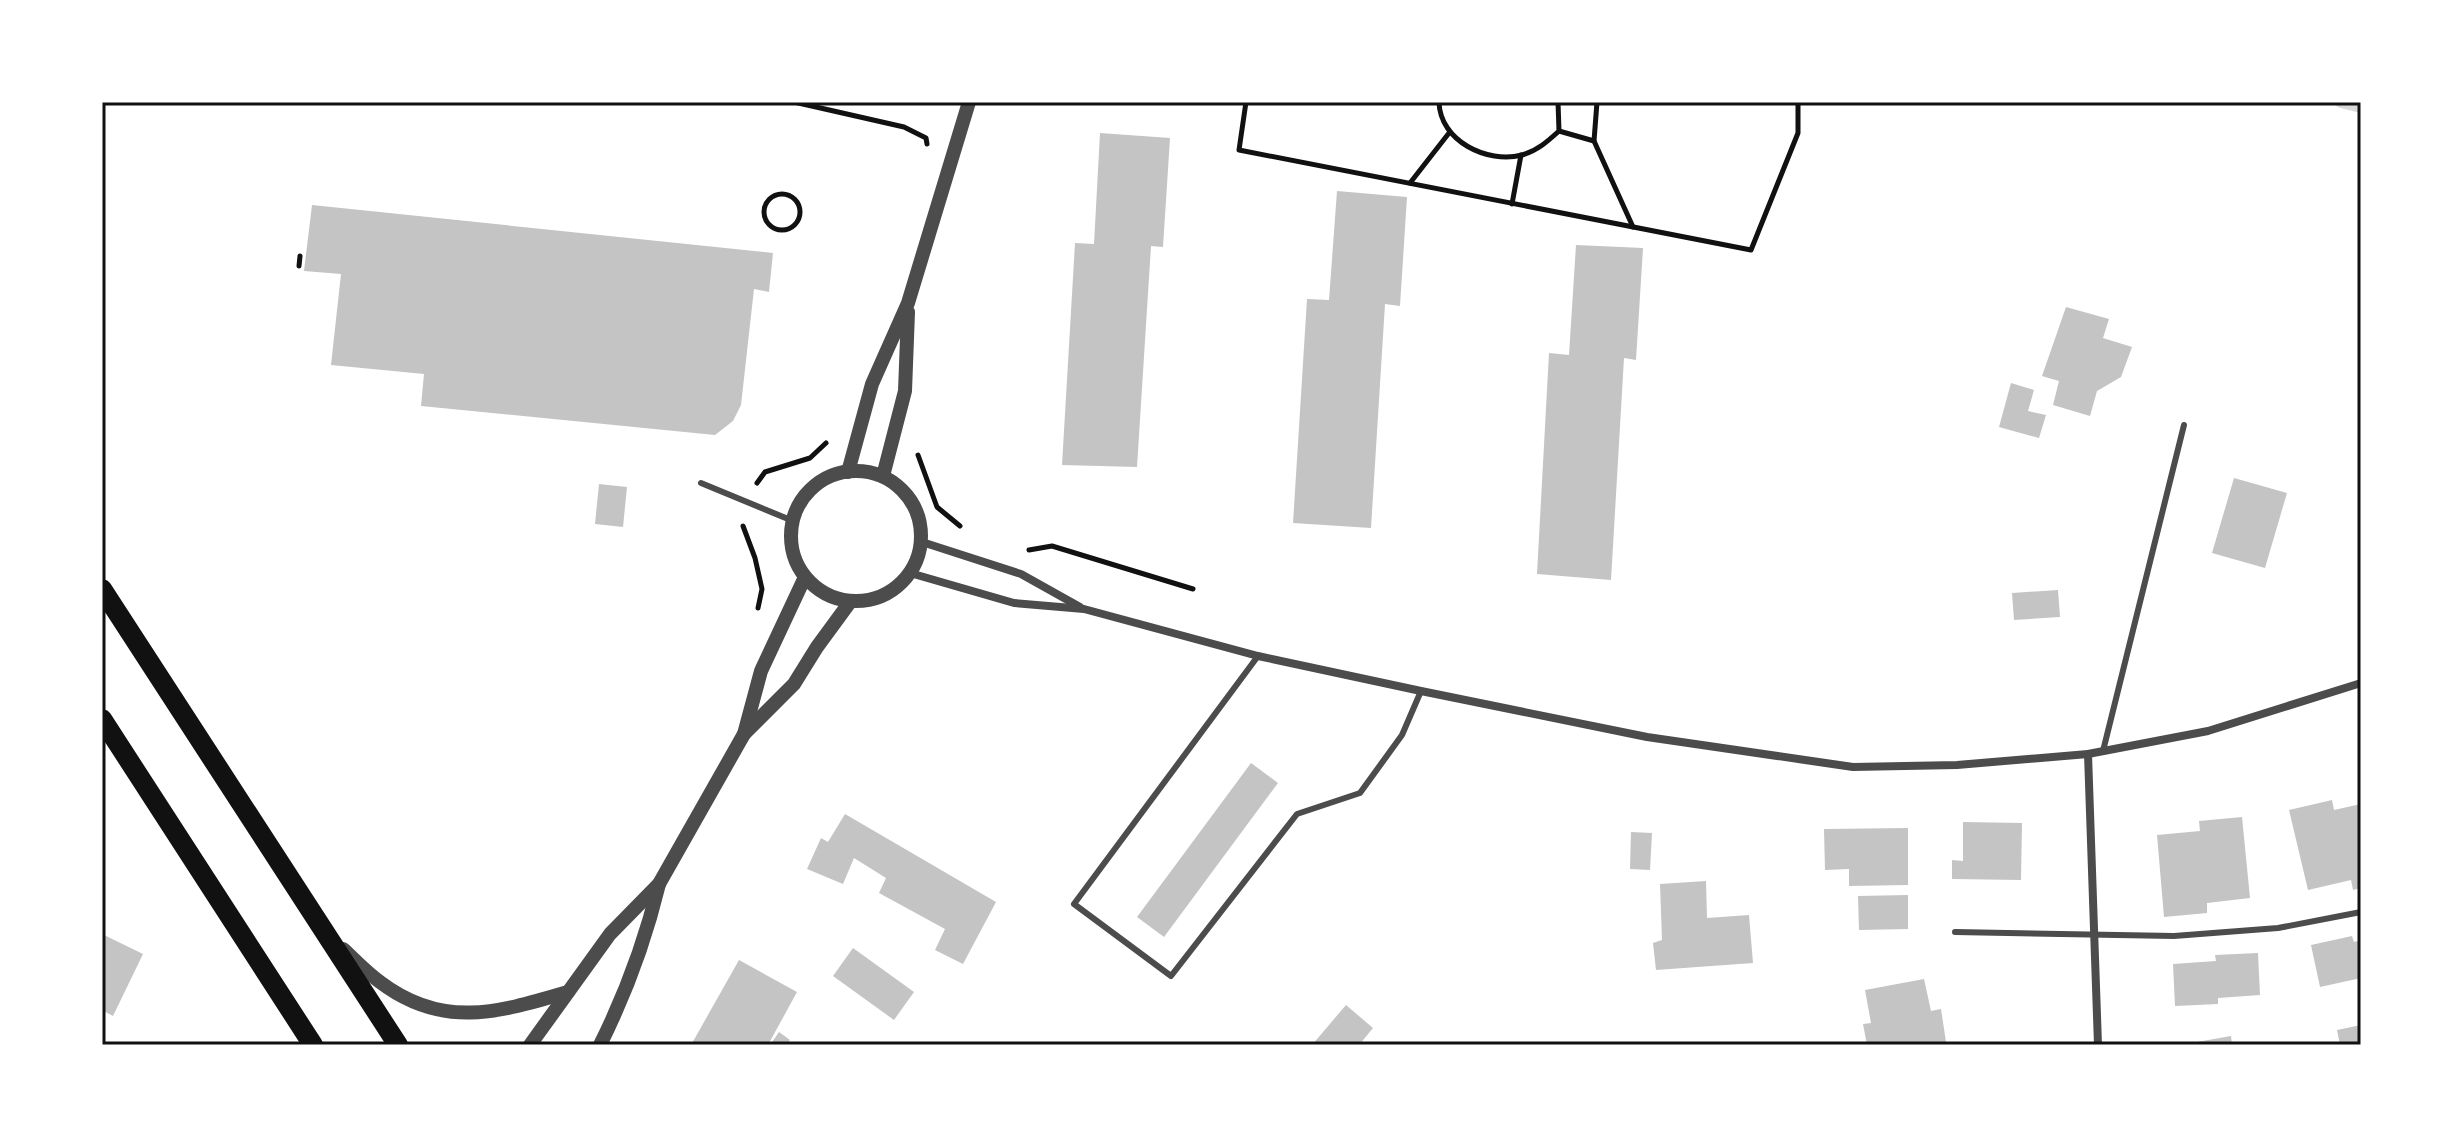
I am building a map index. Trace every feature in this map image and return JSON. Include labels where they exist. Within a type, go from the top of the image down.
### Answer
[{"type":"main road","points":[[102,589],[398,1045]]},
{"type":"main road","points":[[102,719],[313,1045]]},
{"type":"street","points":[[848,472],[872,384],[908,303],[969,102]]},
{"type":"street","points":[[883,476],[905,391],[908,303]]},
{"type":"street","points":[[862,471],[883,476],[899,487],[912,502],[920,521],[922,542],[917,561],[910,573],[890,592],[871,600],[850,602],[830,597],[812,586],[791,551],[790,530],[795,509],[807,492],[823,479],[862,471]]},
{"type":"street","points":[[922,542],[1021,574],[1084,609]]},
{"type":"street","points":[[910,573],[1014,603],[1084,609],[1258,656],[1421,691],[1647,737],[1853,767],[1957,765],[2088,754],[2208,731],[2361,683]]},
{"type":"street","points":[[530,1045],[610,934],[659,884],[744,734],[761,671],[805,577]]},
{"type":"street","points":[[744,734],[794,684],[850,602]]},
{"type":"street","points":[[2088,754],[2098,1045]]},
{"type":"street","points":[[600,1045],[622,1001],[644,943],[659,884]]},
{"type":"street","points":[[326,935],[381,983],[416,1004],[465,1014],[505,1010],[568,992]]},
{"type":"lane","points":[[2103,751],[2184,425]]},
{"type":"lane","points":[[701,483],[793,521]]},
{"type":"lane","points":[[1258,656],[1074,904],[1171,976],[1297,814],[1360,793],[1402,735],[1421,691]]},
{"type":"lane","points":[[1955,932],[2174,936],[2278,928],[2361,912]]},
{"type":"path","points":[[794,102],[904,127],[926,138],[928,150]]},
{"type":"path","points":[[1246,102],[1239,150],[1751,250],[1798,133],[1798,102]]},
{"type":"path","points":[[1439,102],[1442,120],[1449,133],[1485,153],[1521,155],[1541,147],[1559,131]]},
{"type":"path","points":[[1558,102],[1559,131]]},
{"type":"path","points":[[1597,102],[1594,141],[1633,228]]},
{"type":"path","points":[[1559,131],[1594,141]]},
{"type":"path","points":[[1410,184],[1449,133]]},
{"type":"path","points":[[1512,204],[1521,155]]},
{"type":"path","points":[[787,195],[797,201],[800,218],[787,230],[775,229],[766,221],[766,204],[775,196],[787,195]]},
{"type":"path","points":[[299,266],[300,256]]},
{"type":"path","points":[[755,485],[765,472],[810,458],[825,445],[833,432]]},
{"type":"path","points":[[917,446],[921,469],[937,507],[968,530]]},
{"type":"path","points":[[745,515],[745,537],[755,558],[762,589],[756,613]]},
{"type":"path","points":[[1024,550],[1052,546],[1193,589]]},
{"type":"building","points":[[1100,133],[1170,138],[1163,247],[1151,246],[1137,467],[1062,465],[1075,243],[1094,244]]},
{"type":"building","points":[[1337,191],[1407,197],[1400,306],[1385,304],[1371,528],[1293,523],[1307,299],[1329,300]]},
{"type":"building","points":[[312,205],[773,253],[769,292],[754,289],[741,405],[733,421],[715,435],[421,406],[424,374],[331,365],[341,274],[304,271]]},
{"type":"building","points":[[1576,245],[1643,248],[1636,360],[1624,358],[1611,580],[1537,574],[1549,353],[1569,355]]},
{"type":"building","points":[[2066,307],[2109,319],[2103,338],[2132,347],[2121,377],[2097,391],[2090,416],[2053,405],[2059,381],[2042,376]]},
{"type":"building","points":[[2011,383],[2034,390],[2028,411],[2046,415],[2039,438],[1999,427]]},
{"type":"building","points":[[2234,478],[2287,493],[2265,568],[2212,553]]},
{"type":"building","points":[[599,484],[627,487],[623,527],[595,524]]},
{"type":"building","points":[[2058,590],[2060,617],[2014,620],[2012,593]]},
{"type":"building","points":[[1251,763],[1278,783],[1164,937],[1137,917]]},
{"type":"building","points":[[2332,800],[2334,810],[2361,804],[2361,888],[2353,890],[2351,880],[2308,890],[2289,810]]},
{"type":"building","points":[[845,814],[996,902],[963,964],[935,950],[945,929],[879,893],[886,878],[854,858],[843,884],[807,869],[821,838],[828,842]]},
{"type":"building","points":[[2242,817],[2250,898],[2207,903],[2207,913],[2164,917],[2157,835],[2200,831],[2199,821]]},
{"type":"building","points":[[1963,822],[2022,823],[2021,880],[1952,879],[1952,860],[1963,861]]},
{"type":"building","points":[[1908,828],[1908,885],[1849,886],[1849,869],[1825,870],[1824,829]]},
{"type":"building","points":[[1631,832],[1652,833],[1650,870],[1630,869]]},
{"type":"building","points":[[1706,881],[1707,918],[1749,915],[1753,963],[1656,970],[1653,943],[1662,940],[1660,884]]},
{"type":"building","points":[[1908,895],[1908,929],[1859,930],[1858,896]]},
{"type":"building","points":[[102,934],[143,954],[113,1016],[102,1010]]},
{"type":"building","points":[[2352,936],[2354,942],[2361,940],[2361,978],[2320,987],[2311,945]]},
{"type":"building","points":[[853,948],[914,992],[894,1020],[833,976]]},
{"type":"building","points":[[2258,953],[2260,995],[2218,998],[2218,1004],[2175,1006],[2173,964],[2216,961],[2215,955]]},
{"type":"building","points":[[739,960],[797,992],[768,1045],[691,1045]]},
{"type":"building","points":[[1924,979],[1931,1011],[1941,1009],[1946,1042],[1931,1045],[1867,1045],[1863,1024],[1871,1023],[1865,990]]},
{"type":"building","points":[[1346,1005],[1373,1028],[1359,1045],[1312,1045]]},
{"type":"building","points":[[2361,1025],[2361,1045],[2340,1045],[2337,1030]]},
{"type":"building","points":[[779,1032],[790,1040],[787,1045],[770,1045]]},
{"type":"building","points":[[2231,1036],[2232,1045],[2191,1045],[2191,1043]]},
{"type":"waterway","points":[[2341,102],[2361,107]]}]
